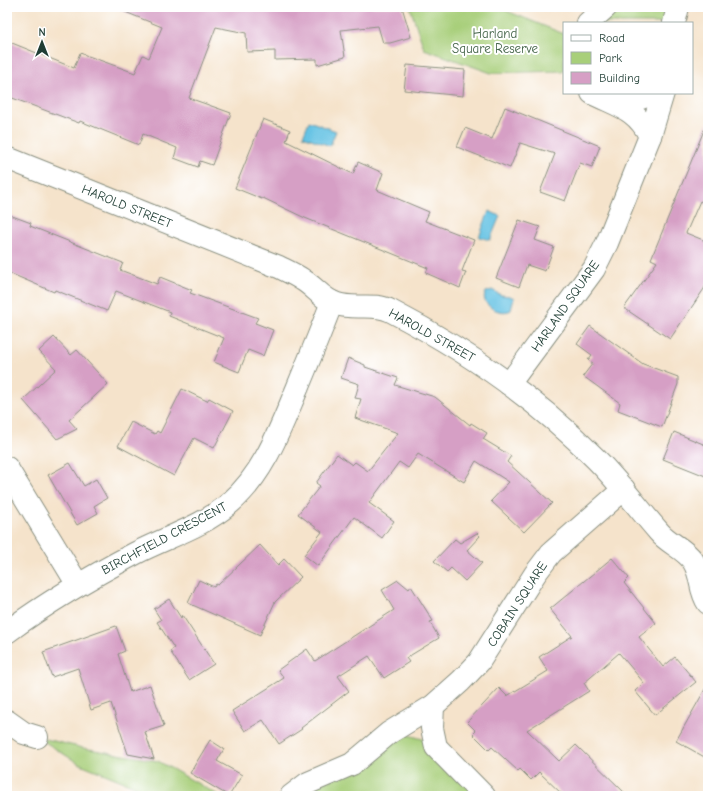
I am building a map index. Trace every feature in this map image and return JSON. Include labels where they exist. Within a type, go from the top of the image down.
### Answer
[{"type":"street","points":[[589,22],[606,7]]},
{"type":"street","points":[[674,22],[678,7]]},
{"type":"street","points":[[595,94],[615,102],[636,117],[650,136]]},
{"type":"street","points":[[615,102],[633,101],[652,94]]},
{"type":"street","name":"HARLAND SQUARE","points":[[509,384],[594,269],[607,243],[650,136],[663,94]]},
{"type":"street","name":"HAROLD STREET","points":[[7,158],[279,268],[304,280],[324,298],[332,302],[349,306],[367,306],[389,309],[482,363],[547,414],[578,441],[624,489],[660,533],[683,549],[701,555],[701,588],[708,603]]},
{"type":"street","name":"BIRCHFIELD CRESCENT","points":[[7,632],[78,585],[137,552],[218,512],[241,492],[267,456],[291,404],[332,302]]},
{"type":"street","points":[[7,468],[78,585]]},
{"type":"street","name":"COBAIN SQUARE","points":[[291,796],[308,784],[352,764],[389,733],[432,706],[461,682],[479,662],[535,574],[551,553],[624,489]]},
{"type":"street","points":[[432,706],[432,728],[436,747]]},
{"type":"street","points":[[7,721],[24,733],[37,737]]},
{"type":"street","points":[[389,733],[410,735],[426,740],[436,747],[484,796]]},
{"type":"green space","name":"Harland Square Reserve","points":[[410,7],[497,7],[563,34],[563,71],[491,73],[424,49]]},
{"type":"green space","points":[[606,7],[678,7],[674,22],[589,22]]},
{"type":"green space","points":[[405,734],[426,740],[484,796],[291,796]]},
{"type":"green space","points":[[37,737],[83,748],[158,761],[220,796],[159,796],[78,763]]},
{"type":"water","points":[[309,121],[336,131],[330,146],[303,136]]},
{"type":"water","points":[[489,211],[500,216],[490,240],[479,237]]},
{"type":"water","points":[[492,290],[501,295],[514,298],[511,310],[502,312],[488,305],[484,297],[486,292]]},
{"type":"building","points":[[113,7],[402,7],[411,37],[390,43],[383,43],[378,26],[341,30],[345,57],[317,65],[317,59],[275,60],[275,51],[247,52],[246,33],[216,27],[189,98],[231,113],[212,165],[200,161],[198,167],[174,158],[177,148],[143,134],[139,145],[80,121],[79,123],[7,96],[7,41],[74,68],[80,53],[135,73],[143,55],[149,58],[162,27]]},
{"type":"building","points":[[407,65],[465,70],[463,96],[404,90]]},
{"type":"building","points":[[505,107],[600,146],[592,167],[580,163],[565,201],[540,192],[555,154],[520,143],[510,168],[457,147],[465,128],[492,139]]},
{"type":"building","points":[[263,119],[290,130],[286,141],[353,174],[358,162],[383,173],[377,190],[429,212],[425,221],[474,240],[462,271],[466,272],[460,288],[426,273],[428,268],[305,218],[263,198],[262,199],[235,188]]},
{"type":"building","points":[[707,123],[708,205],[700,201],[686,233],[708,242],[708,281],[670,339],[624,308],[657,262],[651,259]]},
{"type":"building","points":[[7,214],[31,223],[30,226],[123,263],[120,270],[157,284],[160,277],[192,290],[190,293],[258,318],[255,323],[273,330],[263,356],[248,350],[239,372],[214,362],[224,338],[169,316],[170,312],[116,291],[107,311],[55,290],[54,292],[7,272]]},
{"type":"building","points":[[519,220],[540,227],[535,240],[554,247],[545,271],[527,265],[519,287],[496,278]]},
{"type":"building","points":[[590,326],[643,364],[678,377],[678,384],[662,427],[618,410],[620,403],[583,376],[593,363],[588,360],[592,355],[577,344]]},
{"type":"building","points":[[54,337],[71,355],[77,350],[108,384],[69,420],[77,429],[57,439],[23,400],[56,369],[39,351]]},
{"type":"building","points":[[348,358],[365,365],[365,367],[398,378],[395,385],[435,397],[470,425],[471,423],[487,433],[483,439],[511,456],[507,462],[552,503],[524,532],[491,501],[509,482],[476,461],[464,482],[418,454],[408,468],[399,462],[369,503],[394,521],[382,538],[354,517],[318,566],[304,555],[322,532],[298,514],[320,486],[316,483],[337,454],[352,465],[355,462],[368,471],[398,433],[355,418],[361,399],[355,398],[359,384],[341,378]]},
{"type":"building","points":[[182,389],[207,401],[209,398],[233,411],[214,448],[194,438],[174,476],[118,446],[131,422],[155,434],[157,431],[160,433]]},
{"type":"building","points":[[674,432],[708,446],[708,477],[663,459]]},
{"type":"building","points":[[70,463],[84,486],[96,479],[107,498],[94,506],[98,513],[77,525],[48,475]]},
{"type":"building","points":[[477,533],[480,536],[467,550],[482,563],[465,581],[451,568],[447,572],[434,561],[455,539],[460,543]]},
{"type":"building","points":[[260,545],[278,565],[284,559],[301,577],[275,602],[260,635],[188,603],[199,580],[214,587],[216,584],[218,585]]},
{"type":"building","points":[[612,558],[629,578],[624,583],[656,623],[639,637],[663,667],[675,657],[696,682],[655,715],[635,691],[644,683],[619,653],[584,683],[589,691],[527,730],[559,761],[576,745],[628,796],[564,796],[539,772],[531,780],[520,769],[518,771],[492,747],[489,750],[473,734],[476,731],[467,722],[499,688],[507,696],[548,671],[539,657],[572,636],[550,609]]},
{"type":"building","points":[[398,580],[409,589],[411,586],[433,621],[430,622],[439,638],[406,658],[409,662],[384,678],[369,656],[338,676],[349,691],[301,728],[302,729],[279,744],[263,720],[245,731],[232,711],[284,678],[278,670],[307,649],[315,661],[394,610],[382,590]]},
{"type":"building","points":[[169,599],[181,618],[182,615],[214,664],[189,680],[170,651],[174,648],[157,622],[161,620],[154,609]]},
{"type":"building","points":[[116,626],[125,651],[118,654],[130,692],[150,685],[164,726],[145,732],[154,759],[128,754],[111,703],[91,710],[78,668],[52,677],[43,652]]},
{"type":"building","points":[[708,684],[708,759],[676,741]]},
{"type":"building","points":[[210,740],[224,749],[217,761],[242,775],[229,796],[190,773]]}]
